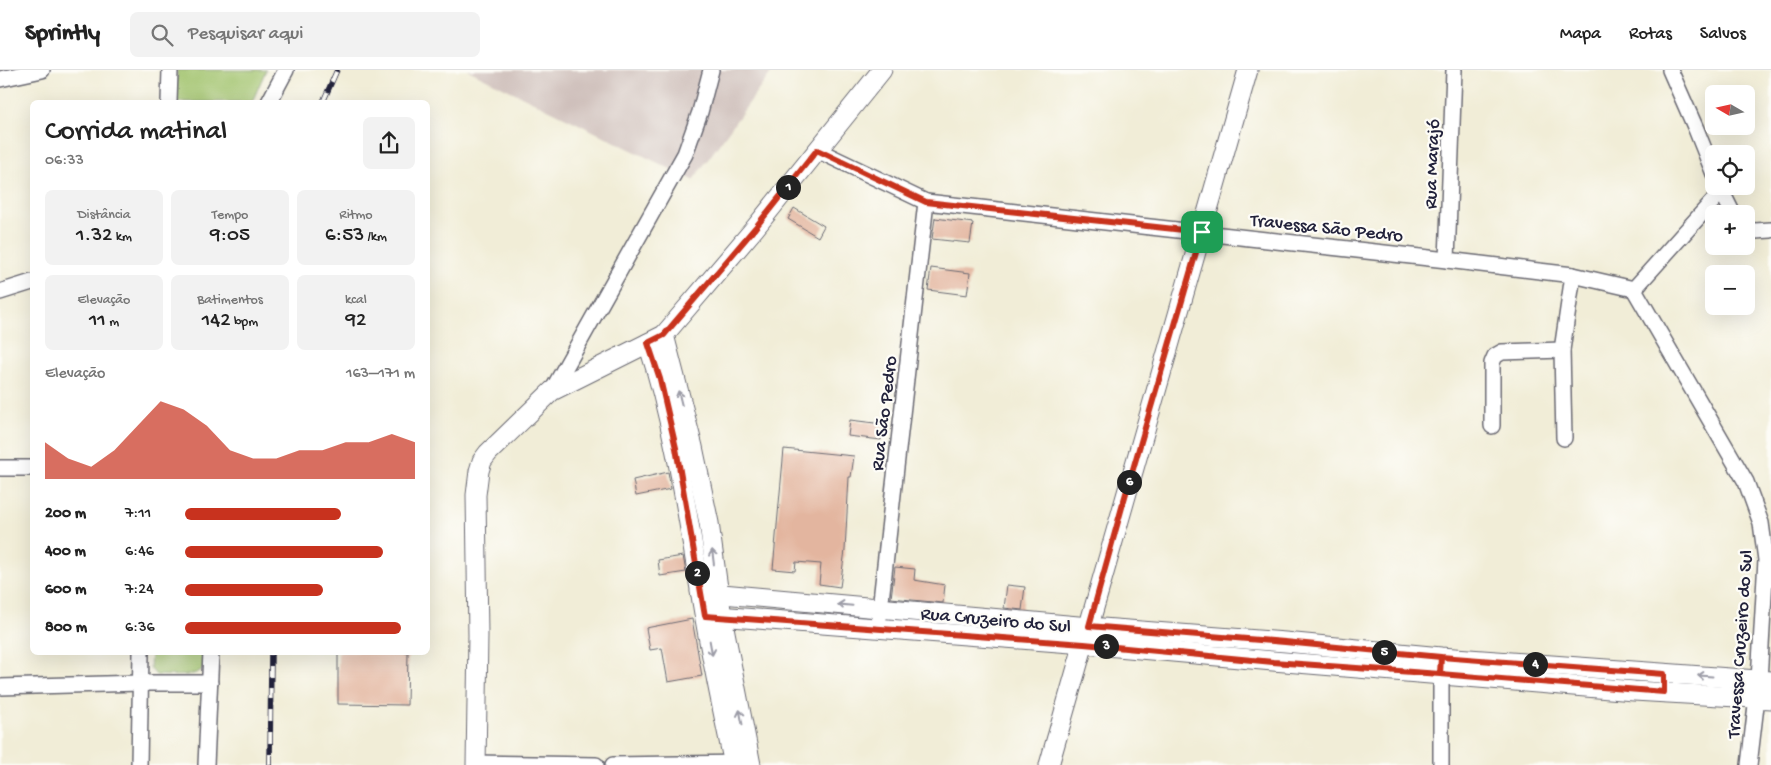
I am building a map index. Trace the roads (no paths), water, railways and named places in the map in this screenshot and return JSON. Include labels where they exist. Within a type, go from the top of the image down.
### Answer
[{"type":"street","points":[[0,80],[42,70]]},
{"type":"street","points":[[169,100],[170,70]]},
{"type":"street","points":[[270,100],[286,70]]},
{"type":"street","points":[[596,765],[476,764],[478,635],[476,495],[479,471],[488,453],[552,391],[685,154],[700,112],[711,70]]},
{"type":"street","points":[[552,391],[656,339],[755,228],[882,70]]},
{"type":"street","points":[[1049,765],[1248,70]]},
{"type":"street","name":"Rua Marajó","points":[[1447,260],[1454,70]]},
{"type":"street","points":[[1670,70],[1705,152]]},
{"type":"street","name":"Travessa São Pedro","points":[[817,150],[926,202],[1573,275],[1634,290]]},
{"type":"street","points":[[1634,290],[1715,195]]},
{"type":"street","name":"Rua São Pedro","points":[[878,629],[926,202]]},
{"type":"street","points":[[1755,231],[1771,230]]},
{"type":"street","points":[[1564,438],[1562,350],[1573,275]]},
{"type":"street","points":[[0,292],[30,283]]},
{"type":"street","name":"Travessa Cruzeiro do Sul","points":[[1634,290],[1746,482],[1758,512],[1766,560],[1764,690],[1749,765]]},
{"type":"street","points":[[613,765],[742,764],[709,593],[709,523],[693,447],[656,339]]},
{"type":"street","points":[[1492,426],[1492,363],[1495,356],[1502,352],[1562,350]]},
{"type":"street","points":[[0,468],[30,468]]},
{"type":"street","name":"Rua Cruzeiro do Sul","points":[[709,593],[880,608],[1086,635],[1254,660],[1441,666],[1567,676],[1664,692],[1764,690]]},
{"type":"street","name":"Rua Cruzeiro do Sul","points":[[714,616],[878,629],[1256,640],[1441,666]]},
{"type":"street","points":[[1254,660],[1256,640]]},
{"type":"street","points":[[139,765],[141,655]]},
{"type":"street","points":[[206,765],[211,655]]},
{"type":"street","points":[[1441,666],[1441,765]]},
{"type":"street","points":[[1664,674],[1664,692]]},
{"type":"street","name":"Rua Cruzeiro do Sul","points":[[1567,676],[1664,674],[1764,690]]},
{"type":"street","points":[[0,687],[210,683]]},
{"type":"railway","points":[[324,100],[337,70]]},
{"type":"railway","points":[[270,765],[271,655]]}]
